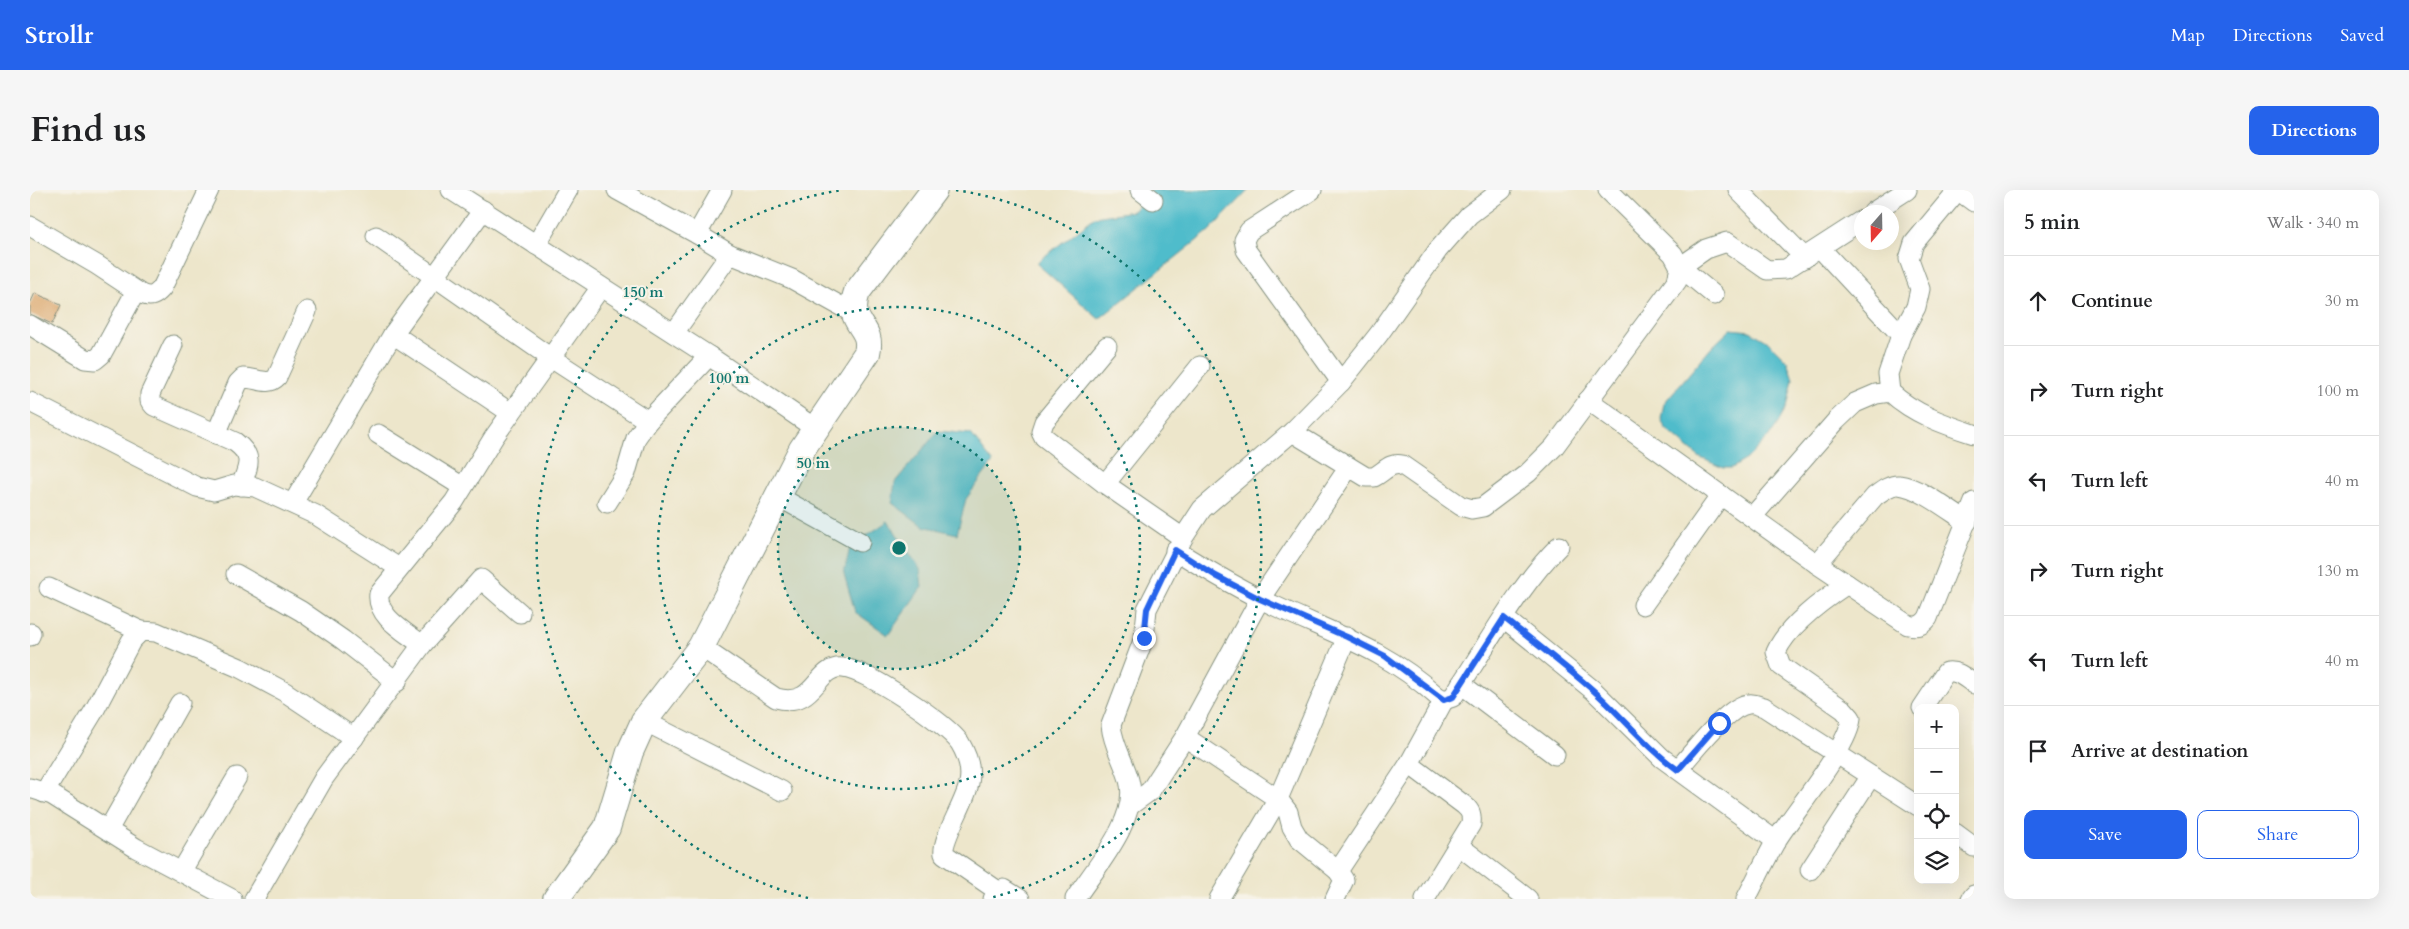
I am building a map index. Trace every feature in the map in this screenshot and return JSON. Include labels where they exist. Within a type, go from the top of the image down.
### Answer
[{"type":"street","points":[[30,226],[97,264],[136,291],[149,297],[156,295],[162,288],[210,190]]},
{"type":"street","points":[[451,190],[709,356],[816,429]]},
{"type":"street","points":[[536,245],[568,190]]},
{"type":"street","points":[[556,899],[607,828],[630,752],[644,721],[701,647],[802,449],[867,353],[869,343],[866,334],[853,313],[792,279],[730,254],[617,190]]},
{"type":"street","points":[[697,234],[722,190]]},
{"type":"street","points":[[853,313],[853,303],[857,292],[934,190]]},
{"type":"street","points":[[1312,190],[1249,231],[1244,240],[1246,250],[1341,382]]},
{"type":"street","points":[[1075,899],[1122,828],[1132,804],[1130,781],[1112,740],[1111,725],[1144,638],[1147,609],[1179,544],[1202,509],[1292,432],[1341,382],[1379,334],[1438,250],[1470,215],[1502,190]]},
{"type":"street","points":[[1608,190],[1673,254],[1680,267],[1714,295]]},
{"type":"street","points":[[1738,190],[1813,253],[1901,334]]},
{"type":"street","points":[[1884,205],[1907,190]]},
{"type":"street","points":[[1974,202],[1958,190],[1914,244],[1909,259],[1920,290],[1916,307],[1901,334],[1888,374],[1890,392],[1904,404],[1933,419],[1974,434]]},
{"type":"street","points":[[293,503],[393,334],[433,276],[483,210]]},
{"type":"street","points":[[1292,432],[1361,475],[1374,477],[1396,464],[1402,466],[1461,506],[1472,510],[1483,508],[1528,473],[1547,453],[1625,354],[1677,281],[1680,267],[1706,248],[1726,242],[1767,270],[1786,270],[1854,225]]},
{"type":"street","points":[[376,236],[550,358],[648,421]]},
{"type":"street","points":[[674,334],[730,254]]},
{"type":"street","points":[[422,646],[381,612],[378,604],[379,594],[454,502],[511,413],[601,287]]},
{"type":"street","points":[[30,326],[85,359],[95,360],[101,355],[136,291]]},
{"type":"street","points":[[216,434],[238,383],[243,378],[266,382],[273,381],[277,377],[307,311]]},
{"type":"street","points":[[393,334],[511,413]]},
{"type":"street","points":[[172,345],[150,394],[150,401],[154,406],[235,442],[245,449],[249,456],[248,466],[241,486]]},
{"type":"street","points":[[1107,346],[1044,422],[1041,430],[1044,437],[1105,484],[1216,576],[1260,599],[1347,637],[1385,656],[1444,700]]},
{"type":"street","points":[[607,502],[626,474],[636,438],[648,421],[709,356]]},
{"type":"street","points":[[1105,484],[1200,366]]},
{"type":"street","points":[[1752,517],[1836,421],[1855,403],[1876,394],[1890,392]]},
{"type":"street","points":[[1588,400],[1817,564],[1908,625],[1916,627],[1923,624],[1928,618],[1974,502]]},
{"type":"street","points":[[30,402],[197,487],[214,490],[234,485],[255,487],[293,503],[316,515],[399,568]]},
{"type":"street","points":[[378,434],[463,487]]},
{"type":"street","points":[[1132,804],[1150,791],[1185,737],[1260,599],[1349,467]]},
{"type":"street","points":[[1817,564],[1875,496],[1886,488],[1898,484],[1913,489],[1967,522]]},
{"type":"street","points":[[1643,605],[1721,496]]},
{"type":"street","points":[[779,497],[860,542]]},
{"type":"street","points":[[1338,871],[1409,764],[1444,700],[1453,697],[1542,562],[1558,546]]},
{"type":"street","points":[[236,574],[301,611],[344,640],[397,682]]},
{"type":"street","points":[[254,899],[324,778],[422,646],[482,579],[520,613]]},
{"type":"street","points":[[1746,899],[1776,841],[1848,733],[1851,718],[1844,710],[1781,666],[1776,652],[1782,640],[1826,598],[1847,584]]},
{"type":"street","points":[[49,588],[140,631],[156,632],[240,668],[285,692],[354,738]]},
{"type":"street","points":[[1504,618],[1593,690],[1618,713],[1634,732],[1678,770],[1776,841]]},
{"type":"street","points":[[140,631],[131,641],[94,711],[37,791],[52,795],[108,830],[232,899]]},
{"type":"street","points":[[1219,899],[1278,799],[1347,637]]},
{"type":"street","points":[[701,647],[776,698],[789,702],[800,699],[826,674],[836,668],[853,670],[893,691],[948,731],[960,743],[969,763],[970,782],[964,802],[944,844],[944,854],[995,895],[1004,889],[1020,899]]},
{"type":"street","points":[[1925,704],[1946,672],[1953,670],[1974,684]]},
{"type":"street","points":[[1462,684],[1555,755]]},
{"type":"street","points":[[108,830],[180,703]]},
{"type":"street","points":[[1678,770],[1719,723],[1736,708],[1748,704],[1764,707],[1914,803]]},
{"type":"street","points":[[644,721],[782,792]]},
{"type":"street","points":[[1185,737],[1278,799],[1288,812],[1292,827],[1300,840],[1338,871],[1344,880],[1335,899]]},
{"type":"street","points":[[1409,764],[1470,810],[1472,816],[1470,824],[1458,845],[1424,899]]},
{"type":"street","points":[[1810,870],[1871,776]]},
{"type":"street","points":[[181,872],[237,777]]},
{"type":"street","points":[[1959,836],[1974,847]]},
{"type":"street","points":[[1458,845],[1528,899]]},
{"type":"street","points":[[1971,899],[1974,894]]},
{"type":"water","points":[[1152,190],[1249,190],[1209,231],[1099,319],[1036,263],[1095,217],[1133,211]]},
{"type":"water","points":[[1731,329],[1750,331],[1767,341],[1787,361],[1793,379],[1787,407],[1773,432],[1747,459],[1732,468],[1723,468],[1699,457],[1665,428],[1661,419],[1664,403],[1712,347]]},
{"type":"water","points":[[938,431],[971,434],[993,462],[966,499],[957,534],[923,526],[892,503],[895,482]]},
{"type":"water","points":[[888,521],[920,569],[922,587],[888,635],[855,612],[844,574],[850,547]]},
{"type":"building","points":[[35,293],[61,305],[52,324],[30,314],[30,304]]},
{"type":"route","points":[[1144,638],[1147,609],[1175,550],[1216,576],[1260,599],[1347,637],[1385,656],[1444,700],[1453,697],[1504,618],[1593,690],[1618,713],[1634,732],[1678,770],[1719,723]]}]
